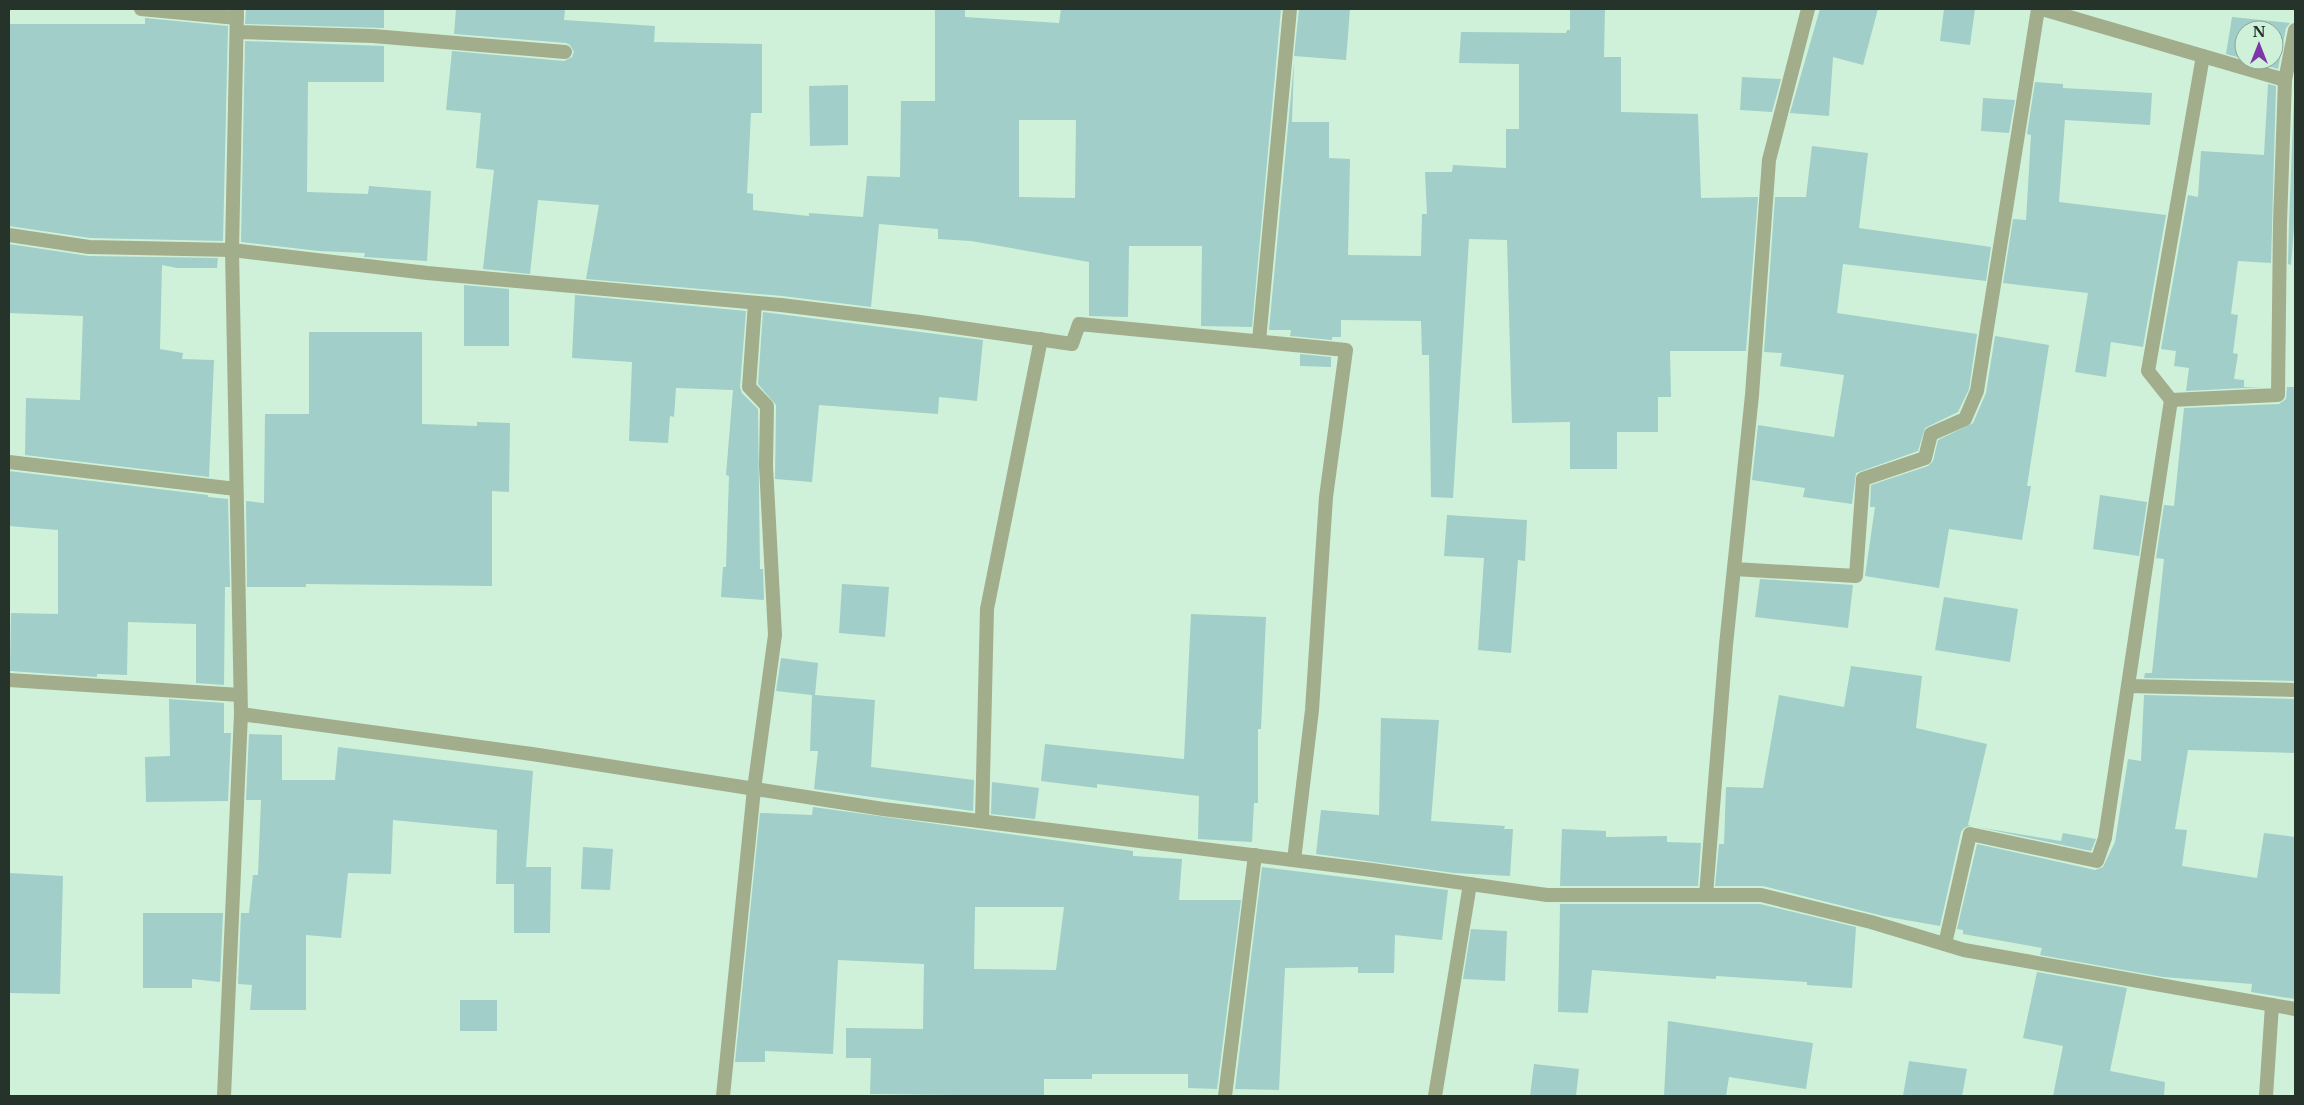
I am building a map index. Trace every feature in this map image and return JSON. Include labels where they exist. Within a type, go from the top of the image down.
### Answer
[{"type":"street","points":[[141,9],[373,36],[565,52]]},
{"type":"street","points":[[1259,341],[1290,9]]},
{"type":"street","points":[[1706,895],[1734,569],[1752,395],[1768,160],[1808,9]]},
{"type":"street","points":[[1734,569],[1856,576],[1863,479],[1925,458],[1931,434],[1966,419],[1977,391],[2040,9],[2284,80]]},
{"type":"street","points":[[224,1096],[240,714],[232,250],[237,20]]},
{"type":"street","points":[[2171,400],[2278,395],[2284,80],[2295,30]]},
{"type":"street","points":[[1945,944],[1970,834],[2097,861],[2105,838],[2171,400],[2148,371],[2202,56]]},
{"type":"street","points":[[9,235],[89,247],[232,250],[437,274],[756,303],[920,322],[1072,344],[1079,324],[1346,350],[1326,497],[1312,710],[1294,860]]},
{"type":"street","points":[[722,1096],[754,789],[775,635],[766,466],[767,406],[749,387],[756,303]]},
{"type":"street","points":[[982,821],[987,609],[1040,339]]},
{"type":"street","points":[[9,462],[236,489]]},
{"type":"street","points":[[9,680],[240,695]]},
{"type":"street","points":[[2128,686],[2295,690]]},
{"type":"street","points":[[240,714],[532,754],[883,809],[1294,860],[1547,895],[1761,895],[1871,922],[1964,950],[2295,1009]]},
{"type":"street","points":[[1225,1096],[1255,855]]},
{"type":"street","points":[[1435,1096],[1470,884]]},
{"type":"street","points":[[2266,1096],[2272,1005]]},
{"type":"building","points":[[246,9],[384,9],[384,28],[245,24]]},
{"type":"building","points":[[456,9],[565,9],[564,20],[655,26],[654,42],[762,44],[762,113],[751,113],[747,193],[753,194],[753,210],[809,216],[809,213],[863,217],[867,176],[900,177],[901,101],[935,101],[935,9],[965,9],[965,17],[1059,23],[1061,9],[1281,9],[1252,327],[1201,326],[1202,246],[1129,246],[1128,317],[1089,316],[1089,262],[971,241],[938,239],[938,229],[879,224],[871,307],[782,296],[586,279],[599,205],[538,200],[530,274],[483,269],[494,170],[476,168],[481,113],[446,110],[452,51],[564,61],[572,57],[574,52],[570,45],[566,43],[454,34]],"holes":[[[1019,120],[1076,120],[1075,198],[1019,197]]]},
{"type":"building","points":[[1299,9],[1350,9],[1346,60],[1294,56]]},
{"type":"building","points":[[1570,9],[1605,9],[1604,57],[1621,57],[1621,112],[1698,114],[1701,198],[1758,197],[1746,351],[1670,351],[1671,397],[1658,397],[1658,432],[1617,432],[1617,469],[1570,469],[1570,422],[1512,423],[1507,240],[1469,239],[1453,498],[1431,497],[1429,355],[1422,355],[1421,321],[1341,320],[1341,337],[1332,337],[1332,340],[1290,336],[1291,330],[1269,330],[1294,62],[1292,122],[1329,122],[1329,158],[1350,159],[1348,255],[1421,256],[1422,214],[1427,214],[1425,172],[1452,172],[1453,165],[1506,168],[1506,129],[1519,129],[1519,64],[1459,63],[1461,32],[1566,33],[1567,30],[1570,30]]},
{"type":"building","points":[[1820,9],[1878,9],[1863,65],[1833,57],[1829,116],[1790,113]]},
{"type":"building","points":[[1944,9],[1975,9],[1970,45],[1940,41]]},
{"type":"building","points":[[2232,17],[2261,20],[2234,20],[2234,56],[2226,54]]},
{"type":"building","points":[[145,18],[228,26],[223,241],[90,238],[9,226],[9,24],[145,24]]},
{"type":"building","points":[[2284,22],[2290,23],[2286,28],[2284,38]]},
{"type":"building","points":[[245,41],[384,46],[384,82],[308,82],[307,192],[368,194],[369,186],[431,191],[427,261],[364,257],[365,253],[319,251],[241,242]]},
{"type":"building","points":[[2295,73],[2295,214],[2291,265],[2288,264]]},
{"type":"building","points":[[1742,77],[1781,79],[1772,112],[1740,110]]},
{"type":"building","points":[[2035,82],[2063,84],[2063,88],[2152,93],[2150,125],[2065,120],[2059,202],[2166,215],[2143,347],[2111,342],[2106,377],[2075,372],[2088,293],[2003,283],[2013,219],[2026,220],[2031,135],[2027,134]]},
{"type":"building","points":[[2268,84],[2276,86],[2271,263],[2238,261],[2231,314],[2238,315],[2233,353],[2238,354],[2234,379],[2244,380],[2244,387],[2263,387],[2186,391],[2189,368],[2174,366],[2176,351],[2161,349],[2188,195],[2198,197],[2201,151],[2264,155]]},
{"type":"building","points":[[848,85],[848,145],[810,146],[809,86]]},
{"type":"building","points":[[1983,98],[2015,100],[2009,133],[1981,131]]},
{"type":"building","points":[[1812,146],[1868,153],[1859,228],[1991,247],[1986,281],[1843,264],[1837,313],[1977,334],[1969,389],[1958,412],[1925,428],[1918,451],[1856,473],[1852,504],[1803,497],[1805,488],[1752,480],[1758,425],[1834,437],[1844,375],[1780,366],[1782,353],[1764,352],[1775,197],[1806,197]]},
{"type":"building","points":[[9,244],[89,256],[218,258],[217,268],[177,268],[162,265],[160,349],[183,353],[182,359],[214,360],[209,477],[25,455],[26,398],[80,400],[83,316],[9,313]]},
{"type":"building","points":[[464,285],[509,289],[509,346],[464,346]]},
{"type":"building","points":[[575,295],[746,311],[740,387],[742,393],[758,409],[760,569],[763,569],[764,600],[721,597],[723,567],[726,567],[729,476],[726,475],[733,390],[676,388],[674,417],[670,416],[668,443],[629,441],[632,362],[572,358]]},
{"type":"building","points":[[763,312],[983,340],[977,401],[939,397],[938,414],[819,405],[812,482],[775,479],[776,405],[758,384]]},
{"type":"building","points":[[309,332],[422,332],[422,424],[477,426],[477,422],[510,423],[509,492],[492,491],[492,586],[306,584],[306,587],[247,587],[246,501],[264,503],[265,414],[309,414]]},
{"type":"building","points":[[1995,336],[2049,345],[2027,486],[2031,486],[2022,540],[1949,529],[1939,588],[1865,576],[1875,507],[1870,507],[1871,485],[1928,466],[1933,461],[1938,440],[1973,423],[1986,393]]},
{"type":"building","points":[[1300,354],[1331,357],[1331,367],[1300,366]]},
{"type":"building","points":[[2287,387],[2295,387],[2295,681],[2144,678],[2145,673],[2152,673],[2164,559],[2156,558],[2164,505],[2174,506],[2184,408],[2279,404],[2286,399]]},
{"type":"building","points":[[9,471],[228,499],[230,587],[225,587],[224,685],[196,683],[196,624],[128,622],[127,675],[97,674],[97,677],[10,671],[11,613],[58,614],[58,530],[9,526]]},
{"type":"building","points":[[2100,495],[2147,502],[2139,556],[2093,549]]},
{"type":"building","points":[[1447,515],[1527,520],[1525,561],[1518,560],[1511,653],[1478,650],[1484,558],[1444,556]]},
{"type":"building","points":[[1760,579],[1853,585],[1848,628],[1755,617]]},
{"type":"building","points":[[842,584],[889,587],[885,637],[839,633]]},
{"type":"building","points":[[1944,597],[2018,609],[2010,662],[1935,650]]},
{"type":"building","points":[[1191,614],[1266,617],[1261,729],[1258,729],[1258,803],[1254,803],[1252,842],[1198,839],[1199,796],[1097,784],[1097,788],[1041,781],[1045,744],[1184,759]]},
{"type":"building","points":[[781,658],[818,663],[815,695],[875,700],[871,767],[974,780],[973,811],[814,789],[818,751],[810,751],[812,695],[776,691]]},
{"type":"building","points":[[1851,666],[1922,676],[1916,728],[1987,744],[1968,825],[1971,825],[1964,828],[1961,832],[1940,926],[1883,916],[1763,886],[1715,886],[1719,844],[1724,844],[1726,787],[1763,788],[1779,695],[1844,707]]},
{"type":"building","points":[[2144,695],[2295,699],[2295,753],[2188,750],[2175,829],[2187,830],[2182,866],[2257,878],[2264,833],[2295,837],[2295,999],[2251,992],[2252,984],[2163,977],[2040,955],[2042,948],[1963,934],[1963,930],[1957,929],[1977,844],[2095,870],[2103,867],[2115,842],[2128,759],[2141,761]]},
{"type":"building","points":[[169,699],[224,703],[224,733],[231,733],[228,801],[146,802],[145,757],[170,756]]},
{"type":"building","points":[[1381,718],[1439,720],[1431,821],[1505,826],[1504,829],[1513,829],[1510,876],[1454,873],[1316,854],[1321,810],[1379,815]]},
{"type":"building","points":[[249,734],[282,735],[282,780],[335,780],[338,747],[533,771],[526,867],[551,867],[550,933],[514,933],[514,884],[496,884],[497,830],[393,820],[391,874],[348,873],[341,938],[306,935],[306,1010],[250,1010],[252,985],[238,984],[241,913],[249,913],[253,875],[258,875],[261,800],[246,800]]},
{"type":"building","points":[[992,782],[1039,788],[1035,819],[991,814]]},
{"type":"building","points":[[813,807],[1133,851],[1133,856],[1182,859],[1179,900],[1241,900],[1217,1089],[1188,1088],[1188,1074],[1092,1074],[1092,1079],[1044,1079],[1044,1096],[870,1094],[871,1058],[846,1058],[846,1028],[923,1029],[924,964],[838,960],[833,1054],[765,1051],[765,1062],[735,1062],[760,813],[812,815]],"holes":[[[975,907],[1064,907],[1056,970],[974,969]]]},
{"type":"building","points":[[1977,827],[2061,841],[2063,833],[2096,839],[2091,851]]},
{"type":"building","points":[[1562,829],[1606,831],[1606,837],[1667,836],[1667,842],[1701,843],[1698,886],[1560,886]]},
{"type":"building","points":[[583,847],[613,849],[610,890],[581,889]]},
{"type":"building","points":[[1262,867],[1448,890],[1442,940],[1395,935],[1394,973],[1358,973],[1358,967],[1285,968],[1279,1090],[1235,1089]]},
{"type":"building","points":[[9,873],[63,876],[60,994],[9,993]]},
{"type":"building","points":[[1560,904],[1760,904],[1856,927],[1852,988],[1807,985],[1807,982],[1716,976],[1716,979],[1592,970],[1588,1013],[1558,1012]]},
{"type":"building","points":[[143,913],[223,913],[220,982],[192,979],[192,988],[143,988]]},
{"type":"building","points":[[1471,929],[1507,931],[1505,981],[1463,979]]},
{"type":"building","points":[[2037,972],[2127,988],[2110,1071],[2165,1082],[2164,1096],[2053,1096],[2063,1046],[2023,1038]]},
{"type":"building","points":[[460,1000],[497,1000],[497,1031],[460,1031]]},
{"type":"building","points":[[1668,1021],[1813,1043],[1806,1089],[1729,1077],[1726,1096],[1664,1096]]},
{"type":"building","points":[[1909,1061],[1967,1069],[1962,1096],[1903,1096]]},
{"type":"building","points":[[1534,1064],[1579,1069],[1576,1096],[1530,1096]]}]
